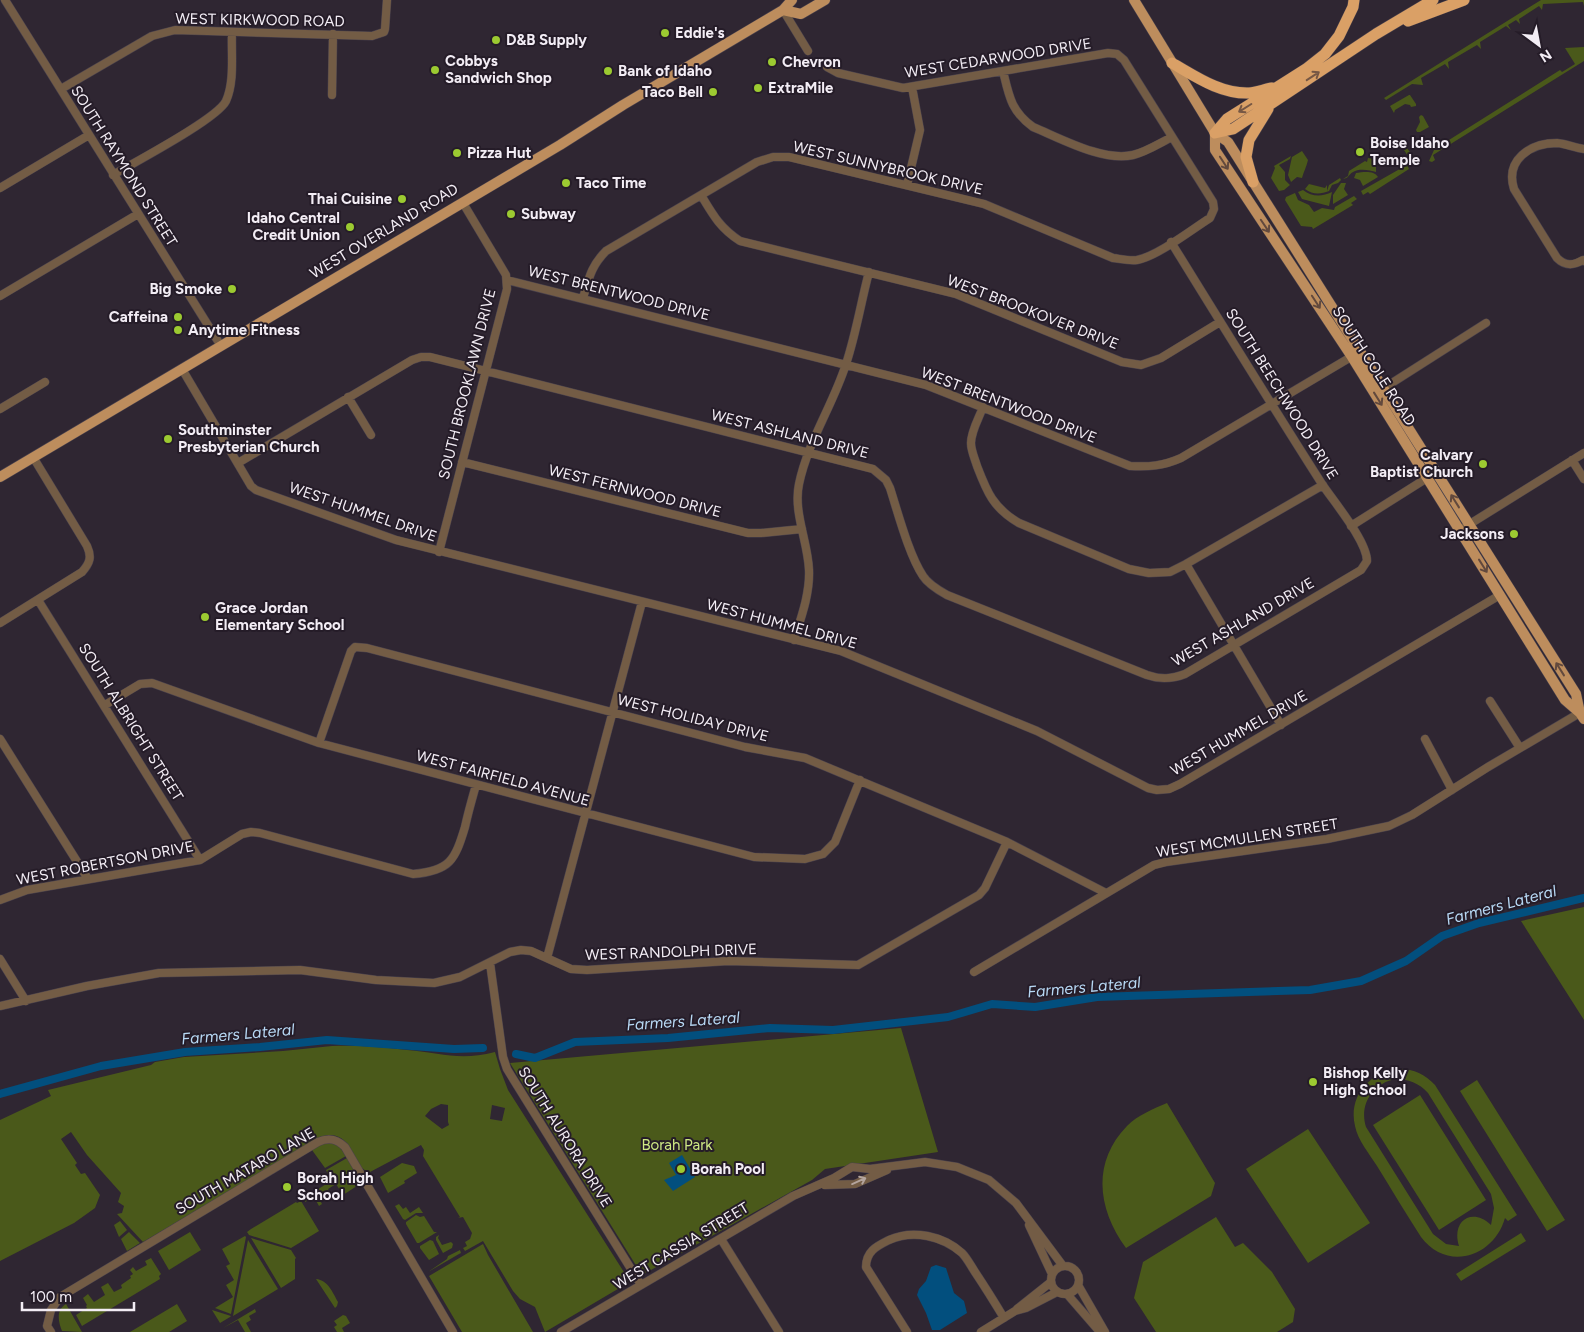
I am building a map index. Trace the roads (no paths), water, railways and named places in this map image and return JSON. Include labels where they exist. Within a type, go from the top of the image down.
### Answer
[{"type":"highway","points":[[1215,133],[1227,120],[1325,54],[1339,36],[1353,7],[1354,0]]},
{"type":"highway","points":[[1215,133],[1233,129],[1376,34],[1433,0]]},
{"type":"highway","points":[[1376,34],[1464,0]]},
{"type":"highway","points":[[1172,63],[1226,91],[1250,93],[1279,86]]},
{"type":"highway","points":[[1253,182],[1246,157],[1249,140],[1272,103]]},
{"type":"main road","name":"WEST OVERLAND ROAD","points":[[0,477],[463,203],[783,10],[792,0]]},
{"type":"main road","points":[[783,10],[801,14],[825,0]]},
{"type":"main road","name":"SOUTH COLE ROAD","points":[[1134,0],[1215,133],[1228,142],[1470,524],[1576,694],[1583,714]]},
{"type":"main road","points":[[1139,0],[1142,13]]},
{"type":"main road","name":"SOUTH COLE ROAD","points":[[1215,133],[1215,150],[1352,357],[1565,700],[1583,714]]},
{"type":"main road","points":[[1403,438],[1412,442],[1418,451],[1425,453]]},
{"type":"street","name":"WEST KIRKWOOD ROAD","points":[[61,90],[152,36],[175,30],[372,36],[384,32],[387,0]]},
{"type":"street","name":"SOUTH RAYMOND STREET","points":[[3,1],[221,346]]},
{"type":"street","points":[[783,10],[808,51]]},
{"type":"street","points":[[113,175],[210,117],[225,102],[231,82],[232,32]]},
{"type":"street","points":[[332,95],[334,34]]},
{"type":"street","name":"WEST CEDARWOOD DRIVE","points":[[827,67],[838,73],[897,88],[1108,53],[1117,54],[1124,60],[1172,136]]},
{"type":"street","points":[[1004,71],[1009,98],[1013,107],[1024,121],[1033,127],[1098,154],[1115,157],[1134,155],[1172,136]]},
{"type":"street","points":[[906,185],[920,130],[912,87]]},
{"type":"street","points":[[0,188],[89,135]]},
{"type":"street","name":"WEST SUNNYBROOK DRIVE","points":[[583,298],[592,268],[606,251],[757,162],[773,157],[790,157],[984,204],[1113,258],[1137,260],[1151,255],[1210,218],[1214,209],[1213,202],[1172,136]]},
{"type":"street","points":[[1584,149],[1560,144],[1540,146],[1521,156],[1514,163],[1511,171],[1511,180],[1514,189],[1556,258],[1567,265],[1576,264],[1584,260]]},
{"type":"street","name":"WEST BROOKOVER DRIVE","points":[[701,195],[720,225],[740,240],[956,294],[1122,362],[1142,365],[1161,358],[1220,322]]},
{"type":"street","name":"SOUTH BROOKLAWN DRIVE","points":[[439,552],[486,372],[507,280],[506,275],[463,203]]},
{"type":"street","points":[[0,296],[138,214]]},
{"type":"street","name":"SOUTH BEECHWOOD DRIVE","points":[[1172,242],[1220,322],[1351,526],[1365,550],[1367,561]]},
{"type":"street","points":[[794,640],[807,592],[809,571],[798,494],[808,452],[846,364],[869,272]]},
{"type":"street","name":"WEST BRENTWOOD DRIVE","points":[[507,280],[926,385],[1130,466],[1152,467],[1181,458],[1361,351]]},
{"type":"street","points":[[1384,388],[1486,323]]},
{"type":"street","name":"WEST ASHLAND DRIVE","points":[[238,463],[412,360],[430,357],[873,469],[880,474],[890,488],[914,560],[923,577],[933,587],[947,595],[1156,678],[1175,678],[1185,674],[1361,570],[1367,561]]},
{"type":"street","name":"WEST HUMMEL DRIVE","points":[[182,369],[251,486],[256,490],[396,540],[439,552],[841,651],[1037,731],[1138,784],[1157,790],[1169,789],[1180,784],[1500,594]]},
{"type":"street","points":[[0,409],[45,382]]},
{"type":"street","points":[[348,398],[371,435]]},
{"type":"street","points":[[983,407],[972,435],[971,443],[972,452],[992,501],[1009,517],[1019,523],[1129,569],[1149,573],[1170,572],[1323,485]]},
{"type":"street","points":[[1460,530],[1584,453]]},
{"type":"street","points":[[0,623],[82,572],[88,565],[90,558],[87,546],[33,457]]},
{"type":"street","points":[[1572,460],[1584,479]]},
{"type":"street","name":"WEST FERNWOOD DRIVE","points":[[462,462],[748,533],[802,529]]},
{"type":"street","points":[[1351,526],[1427,478]]},
{"type":"street","points":[[1186,564],[1281,725]]},
{"type":"street","name":"SOUTH ALBRIGHT STREET","points":[[38,600],[200,860]]},
{"type":"street","points":[[547,958],[642,602]]},
{"type":"street","name":"WEST HOLIDAY DRIVE","points":[[318,743],[348,658],[355,648],[359,647],[745,747],[806,758],[1007,842],[1106,894]]},
{"type":"street","name":"WEST FAIRFIELD AVENUE","points":[[105,706],[140,684],[152,683],[318,743],[744,856],[805,859],[823,854],[834,842],[860,780]]},
{"type":"street","points":[[1490,701],[1520,748]]},
{"type":"street","name":"WEST MCMULLEN STREET","points":[[974,972],[1154,865],[1327,839],[1389,826],[1412,815],[1520,748],[1583,714]]},
{"type":"street","points":[[0,739],[88,879]]},
{"type":"street","points":[[1425,740],[1452,790]]},
{"type":"street","name":"WEST ROBERTSON DRIVE","points":[[0,900],[27,890],[200,860],[242,834],[251,832],[413,874],[428,873],[442,868],[451,861],[458,851],[476,786]]},
{"type":"street","name":"WEST RANDOLPH DRIVE","points":[[0,1006],[87,986],[159,973],[300,970],[376,980],[434,983],[460,977],[510,952],[522,950],[531,951],[571,969],[587,970],[728,961],[858,965],[979,895],[985,888],[1007,842]]},
{"type":"street","points":[[0,959],[26,1000]]},
{"type":"street","name":"SOUTH AURORA DRIVE","points":[[490,963],[503,1057],[507,1070],[641,1285]]},
{"type":"street","name":"SOUTH MATARO LANE","points":[[51,1332],[47,1326],[51,1310],[60,1297],[318,1142],[329,1139],[338,1141],[345,1148],[453,1332]]},
{"type":"street","points":[[816,1186],[855,1184],[874,1174],[901,1165],[925,1162],[957,1166],[973,1173],[988,1180],[1016,1203],[1028,1221],[1052,1274],[1051,1282],[1057,1292]]},
{"type":"street","name":"WEST CASSIA STREET","points":[[561,1332],[793,1196],[834,1178],[852,1167],[870,1169],[901,1165]]},
{"type":"street","points":[[1028,1221],[1063,1266]]},
{"type":"street","points":[[907,1332],[866,1267],[866,1260],[870,1252],[897,1236],[931,1236],[963,1254],[1004,1318]]},
{"type":"street","points":[[721,1239],[777,1332]]},
{"type":"street","points":[[1015,1311],[1026,1308],[1057,1292],[1067,1294],[1072,1292],[1078,1285],[1079,1280],[1076,1271],[1068,1266],[1059,1267],[1052,1274]]},
{"type":"street","points":[[981,1332],[1015,1311],[1051,1282]]},
{"type":"street","points":[[1078,1285],[1104,1332]]},
{"type":"street","points":[[1067,1294],[1100,1332]]},
{"type":"water","name":"Borah Pool","points":[[682,1155],[695,1177],[673,1191],[664,1180],[676,1175],[669,1163]]},
{"type":"water","points":[[936,1265],[946,1268],[954,1293],[964,1301],[967,1313],[940,1330],[932,1330],[917,1295],[919,1289],[926,1281],[931,1267]]},
{"type":"waterway","name":"Farmers Lateral","points":[[516,1054],[535,1058],[575,1042],[668,1038],[770,1028],[833,1030],[948,1017],[992,1004],[1035,1007],[1097,997],[1310,990],[1361,981],[1406,961],[1442,936],[1479,923],[1584,898]]},
{"type":"waterway","name":"Farmers Lateral","points":[[0,1094],[101,1066],[185,1052],[327,1040],[454,1049],[483,1048]]},
{"type":"place","name":"Eddie's","points":[[665,33]]},
{"type":"place","name":"D&B Supply","points":[[496,40]]},
{"type":"place","name":"Chevron","points":[[772,62]]},
{"type":"place","name":"Cobbys Sandwich Shop","points":[[435,70]]},
{"type":"place","name":"Bank of Idaho","points":[[608,71]]},
{"type":"place","name":"ExtraMile","points":[[758,88]]},
{"type":"place","name":"Taco Bell","points":[[713,92]]},
{"type":"place","name":"Boise Idaho Temple","points":[[1360,152]]},
{"type":"place","name":"Pizza Hut","points":[[457,153]]},
{"type":"place","name":"Taco Time","points":[[566,183]]},
{"type":"place","name":"Thai Cuisine","points":[[402,199]]},
{"type":"place","name":"Subway","points":[[511,214]]},
{"type":"place","name":"Idaho Central Credit Union","points":[[350,227]]},
{"type":"place","name":"Big Smoke","points":[[232,289]]},
{"type":"place","name":"Caffeina","points":[[178,317]]},
{"type":"place","name":"Anytime Fitness","points":[[178,330]]},
{"type":"place","name":"Southminster Presbyterian Church","points":[[168,439]]},
{"type":"place","name":"Calvary Baptist Church","points":[[1483,464]]},
{"type":"place","name":"Jacksons","points":[[1514,534]]},
{"type":"place","name":"Grace Jordan Elementary School","points":[[205,617]]},
{"type":"place","name":"Bishop Kelly High School","points":[[1313,1082]]},
{"type":"place","name":"Borah Pool","points":[[681,1169]]},
{"type":"place","name":"Borah High School","points":[[287,1187]]},
{"type":"park label","name":"Borah Park","points":[[677,1145]]}]
